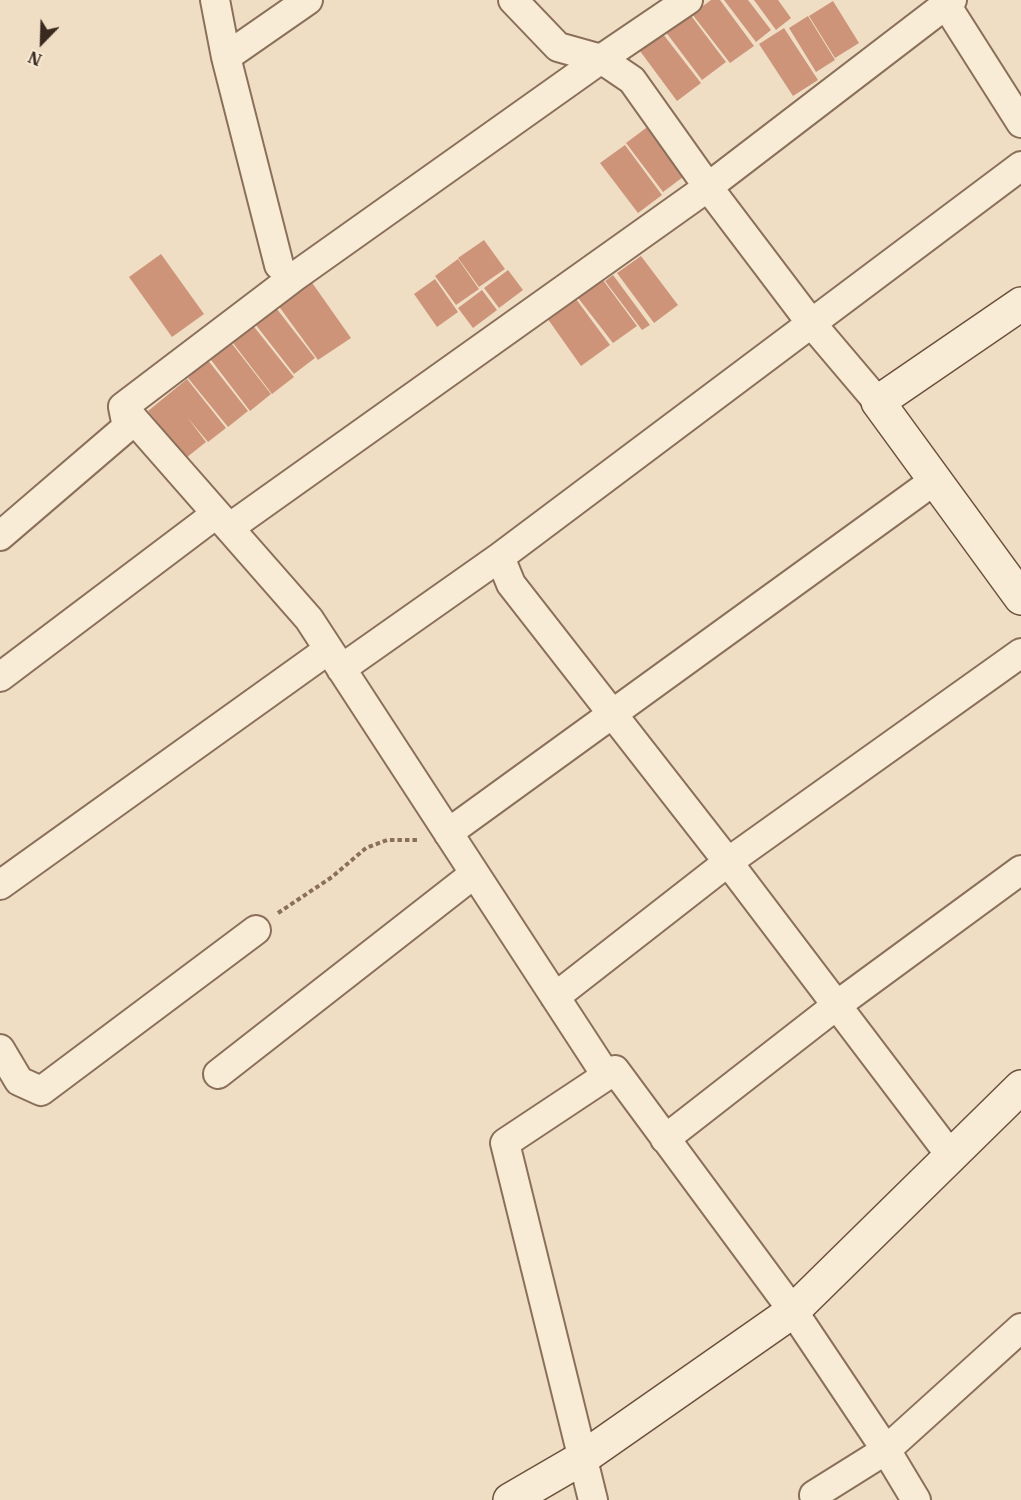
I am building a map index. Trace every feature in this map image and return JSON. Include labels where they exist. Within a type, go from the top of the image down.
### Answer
[{"type":"street","points":[[215,0],[226,57],[279,265]]},
{"type":"street","points":[[226,57],[308,0]]},
{"type":"street","points":[[513,0],[558,47],[601,58],[632,80],[708,187],[811,323],[878,402],[1021,598]]},
{"type":"street","points":[[123,407],[294,277],[601,58],[688,0]]},
{"type":"street","points":[[0,677],[708,187],[947,2],[1021,123]]},
{"type":"street","points":[[0,885],[335,660],[500,557],[1021,166]]},
{"type":"street","points":[[878,402],[1021,304]]},
{"type":"street","points":[[123,407],[309,620],[606,1076]]},
{"type":"street","points":[[0,536],[127,427],[123,407]]},
{"type":"street","points":[[448,833],[936,480]]},
{"type":"street","points":[[500,557],[511,584],[728,862],[951,1156]]},
{"type":"street","points":[[555,997],[728,862],[1021,653]]},
{"type":"street","points":[[665,1139],[837,1005],[1021,870]]},
{"type":"street","points":[[218,1074],[474,874]]},
{"type":"street","points":[[0,1049],[19,1081],[41,1090],[256,930]]},
{"type":"street","points":[[593,1500],[504,1143],[615,1070],[793,1311],[886,1450],[916,1500]]},
{"type":"street","points":[[510,1500],[584,1457],[793,1311],[1021,1088]]},
{"type":"street","points":[[814,1495],[886,1450],[1021,1328]]},
{"type":"path","points":[[256,930],[290,904],[332,877],[366,849],[387,840],[434,840],[448,833]]},
{"type":"building","points":[[711,0],[720,0],[754,46],[730,63],[692,14]]},
{"type":"building","points":[[724,0],[748,0],[771,30],[756,42]]},
{"type":"building","points":[[754,0],[778,0],[791,18],[776,30]]},
{"type":"building","points":[[833,1],[859,43],[835,58],[809,16]]},
{"type":"building","points":[[689,13],[726,62],[702,80],[665,31]]},
{"type":"building","points":[[808,16],[835,60],[816,72],[789,28]]},
{"type":"building","points":[[784,28],[818,80],[793,96],[759,44]]},
{"type":"building","points":[[663,34],[701,83],[677,101],[640,51]]},
{"type":"building","points":[[650,125],[687,174],[663,192],[626,143]]},
{"type":"building","points":[[625,145],[662,195],[638,213],[600,163]]},
{"type":"building","points":[[484,240],[505,269],[479,287],[458,258]]},
{"type":"building","points":[[161,254],[204,314],[172,337],[129,277]]},
{"type":"building","points":[[641,256],[678,305],[654,323],[617,273]]},
{"type":"building","points":[[458,259],[479,289],[456,305],[435,276]]},
{"type":"building","points":[[508,270],[523,290],[499,308],[484,288]]},
{"type":"building","points":[[613,275],[650,325],[642,330],[605,281]]},
{"type":"building","points":[[600,276],[637,326],[613,343],[575,294]]},
{"type":"building","points":[[308,277],[351,338],[318,360],[275,301]]},
{"type":"building","points":[[435,279],[458,312],[437,327],[414,294]]},
{"type":"building","points":[[482,290],[497,310],[473,328],[458,308]]},
{"type":"building","points":[[573,295],[610,345],[581,366],[545,315]]},
{"type":"building","points":[[273,304],[315,358],[294,374],[252,320]]},
{"type":"building","points":[[251,323],[294,377],[272,394],[230,339]]},
{"type":"building","points":[[229,340],[271,394],[250,411],[208,356]]},
{"type":"building","points":[[207,359],[248,411],[228,427],[188,378]]},
{"type":"building","points":[[187,379],[226,428],[208,442],[187,417],[206,442],[186,458],[148,411]]}]
